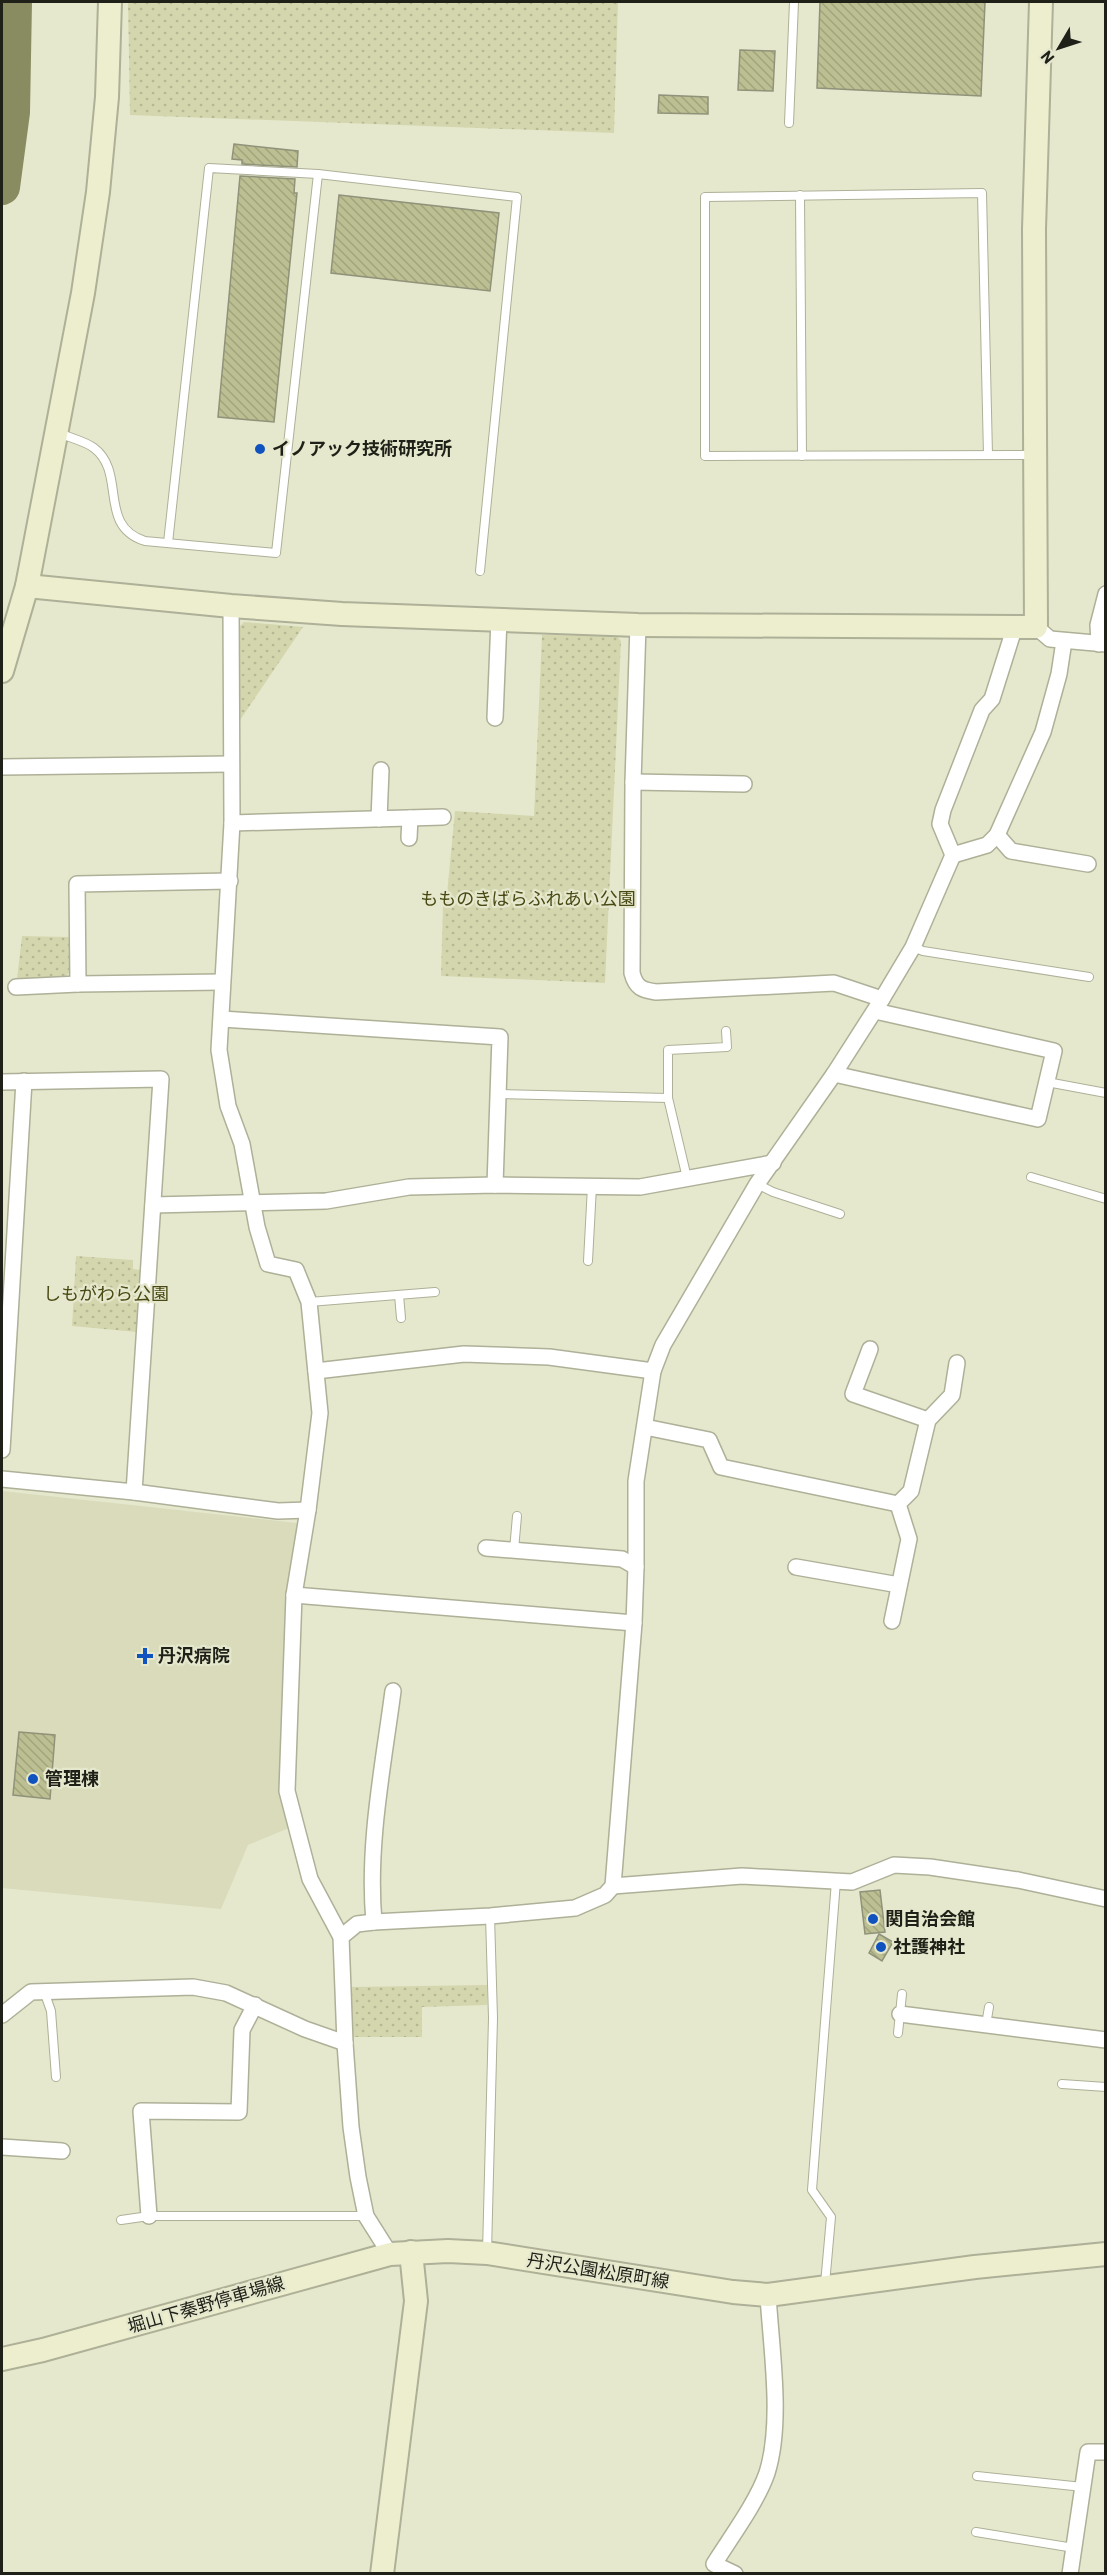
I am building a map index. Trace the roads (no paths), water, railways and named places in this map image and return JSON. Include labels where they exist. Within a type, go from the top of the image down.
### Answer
[{"type":"street","points":[[2,671],[27,586],[83,293],[98,192],[107,97],[110,2]]},
{"type":"street","points":[[340,1936],[357,1924],[575,1908],[605,1895],[613,1886],[634,1623],[636,1481],[653,1371],[663,1345],[758,1184],[834,1074],[913,947],[953,855],[940,824],[943,810],[982,710],[992,699],[1025,627],[1036,455],[1034,229],[1041,2]]},
{"type":"street","points":[[27,586],[231,606],[342,614],[638,625],[1025,627],[1050,639],[1102,644],[1098,625],[1106,594]]},
{"type":"street","points":[[231,606],[232,823],[219,1050],[228,1106],[242,1144],[256,1227],[268,1264],[296,1270],[309,1302],[320,1413],[309,1510],[294,1595],[287,1791],[310,1879],[340,1936],[351,2127],[366,2216],[380,2242],[400,2253],[416,2301],[382,2574]]},
{"type":"street","points":[[495,718],[499,619]]},
{"type":"street","points":[[638,625],[633,782],[632,973],[635,984],[643,991],[656,992],[834,983],[863,991],[879,1005],[1054,1052],[1038,1119],[834,1074]]},
{"type":"street","points":[[953,855],[987,845],[997,835],[1043,732],[1059,674],[1064,641]]},
{"type":"street","points":[[2,767],[231,764]]},
{"type":"street","points":[[379,819],[381,770]]},
{"type":"street","points":[[633,782],[744,784]]},
{"type":"street","points":[[232,823],[443,817]]},
{"type":"street","points":[[409,838],[410,818]]},
{"type":"street","points":[[997,835],[1011,851],[1088,864]]},
{"type":"street","points":[[78,984],[77,884],[230,881]]},
{"type":"street","points":[[16,987],[222,982]]},
{"type":"street","points":[[222,1019],[500,1037],[495,1185]]},
{"type":"street","points":[[2,1082],[161,1079],[134,1492]]},
{"type":"street","points":[[2,1450],[24,1082]]},
{"type":"street","points":[[153,1204],[326,1201],[409,1187],[495,1185],[640,1187],[773,1163]]},
{"type":"street","points":[[870,1349],[853,1394],[928,1420]]},
{"type":"street","points":[[316,1371],[464,1354],[549,1357],[653,1371]]},
{"type":"street","points":[[898,1504],[911,1491],[928,1420],[952,1395],[957,1363]]},
{"type":"street","points":[[645,1427],[709,1440],[721,1467],[898,1504]]},
{"type":"street","points":[[2,1479],[134,1492],[278,1511],[309,1510]]},
{"type":"street","points":[[892,1621],[909,1539],[898,1504]]},
{"type":"street","points":[[486,1548],[622,1559],[636,1567]]},
{"type":"street","points":[[795,1567],[898,1585]]},
{"type":"street","points":[[294,1595],[634,1623]]},
{"type":"street","points":[[374,1922],[372,1897],[378,1806],[393,1691]]},
{"type":"street","points":[[613,1886],[742,1876],[852,1882],[894,1865],[930,1867],[1018,1880],[1106,1899]]},
{"type":"street","points":[[2,2015],[31,1992],[193,1987],[226,1993],[305,2029],[345,2043]]},
{"type":"street","points":[[148,2216],[141,2111],[239,2112],[242,2030],[255,2005]]},
{"type":"street","points":[[900,2014],[1106,2040]]},
{"type":"street","points":[[2,2147],[62,2151]]},
{"type":"street","points":[[19,2164],[20,2148]]},
{"type":"street","name":"丹沢公園松原町線","points":[[400,2253],[448,2251],[487,2253],[733,2292],[768,2295],[975,2266],[1106,2253]]},
{"type":"street","name":"堀山下秦野停車場線","points":[[2,2360],[400,2253]]},
{"type":"street","points":[[735,2574],[712,2566],[746,2513],[767,2473],[775,2420],[768,2295]]},
{"type":"street","points":[[1070,2574],[1076,2548],[1088,2452],[1106,2452]]},
{"type":"lane","points":[[789,123],[794,2]]},
{"type":"lane","points":[[168,543],[209,168],[318,174],[517,197],[480,571]]},
{"type":"lane","points":[[55,431],[94,448],[108,469],[120,526],[132,537],[145,541],[276,553],[318,174]]},
{"type":"lane","points":[[988,455],[982,193],[705,197],[705,456],[1036,455]]},
{"type":"lane","points":[[800,195],[802,456]]},
{"type":"lane","points":[[913,947],[923,951],[1089,977]]},
{"type":"lane","points":[[687,1178],[668,1098],[668,1050],[727,1047],[726,1031]]},
{"type":"lane","points":[[1047,1082],[1106,1093]]},
{"type":"lane","points":[[498,1094],[668,1098]]},
{"type":"lane","points":[[1031,1177],[1106,1199]]},
{"type":"lane","points":[[758,1184],[773,1192],[840,1214]]},
{"type":"lane","points":[[588,1261],[592,1186]]},
{"type":"lane","points":[[309,1302],[435,1292]]},
{"type":"lane","points":[[399,1294],[401,1318]]},
{"type":"lane","points":[[514,1550],[518,1516]]},
{"type":"lane","points":[[825,2286],[831,2217],[812,2190],[836,1881]]},
{"type":"lane","points":[[487,2253],[493,2018],[490,1916]]},
{"type":"lane","points":[[45,1991],[51,2012],[56,2077]]},
{"type":"lane","points":[[898,2033],[902,1994]]},
{"type":"lane","points":[[986,2025],[989,2007]]},
{"type":"lane","points":[[1062,2084],[1106,2087]]},
{"type":"lane","points":[[122,2220],[148,2216],[366,2216]]},
{"type":"lane","points":[[977,2475],[1083,2487]]},
{"type":"lane","points":[[976,2532],[1076,2548]]},
{"type":"waterway","points":[[2,187],[12,112],[14,2]]},
{"type":"place","name":"イノアック技術研究所","points":[[260,449]]},
{"type":"place","name":"丹沢病院","points":[[145,1656]]},
{"type":"place","name":"管理棟","points":[[33,1779]]},
{"type":"place","name":"関自治会館","points":[[873,1919]]},
{"type":"place","name":"社護神社","points":[[881,1947]]},
{"type":"park label","name":"もものきばらふれあい公園","points":[[528,899]]},
{"type":"park label","name":"しもがわら公園","points":[[106,1294]]}]
